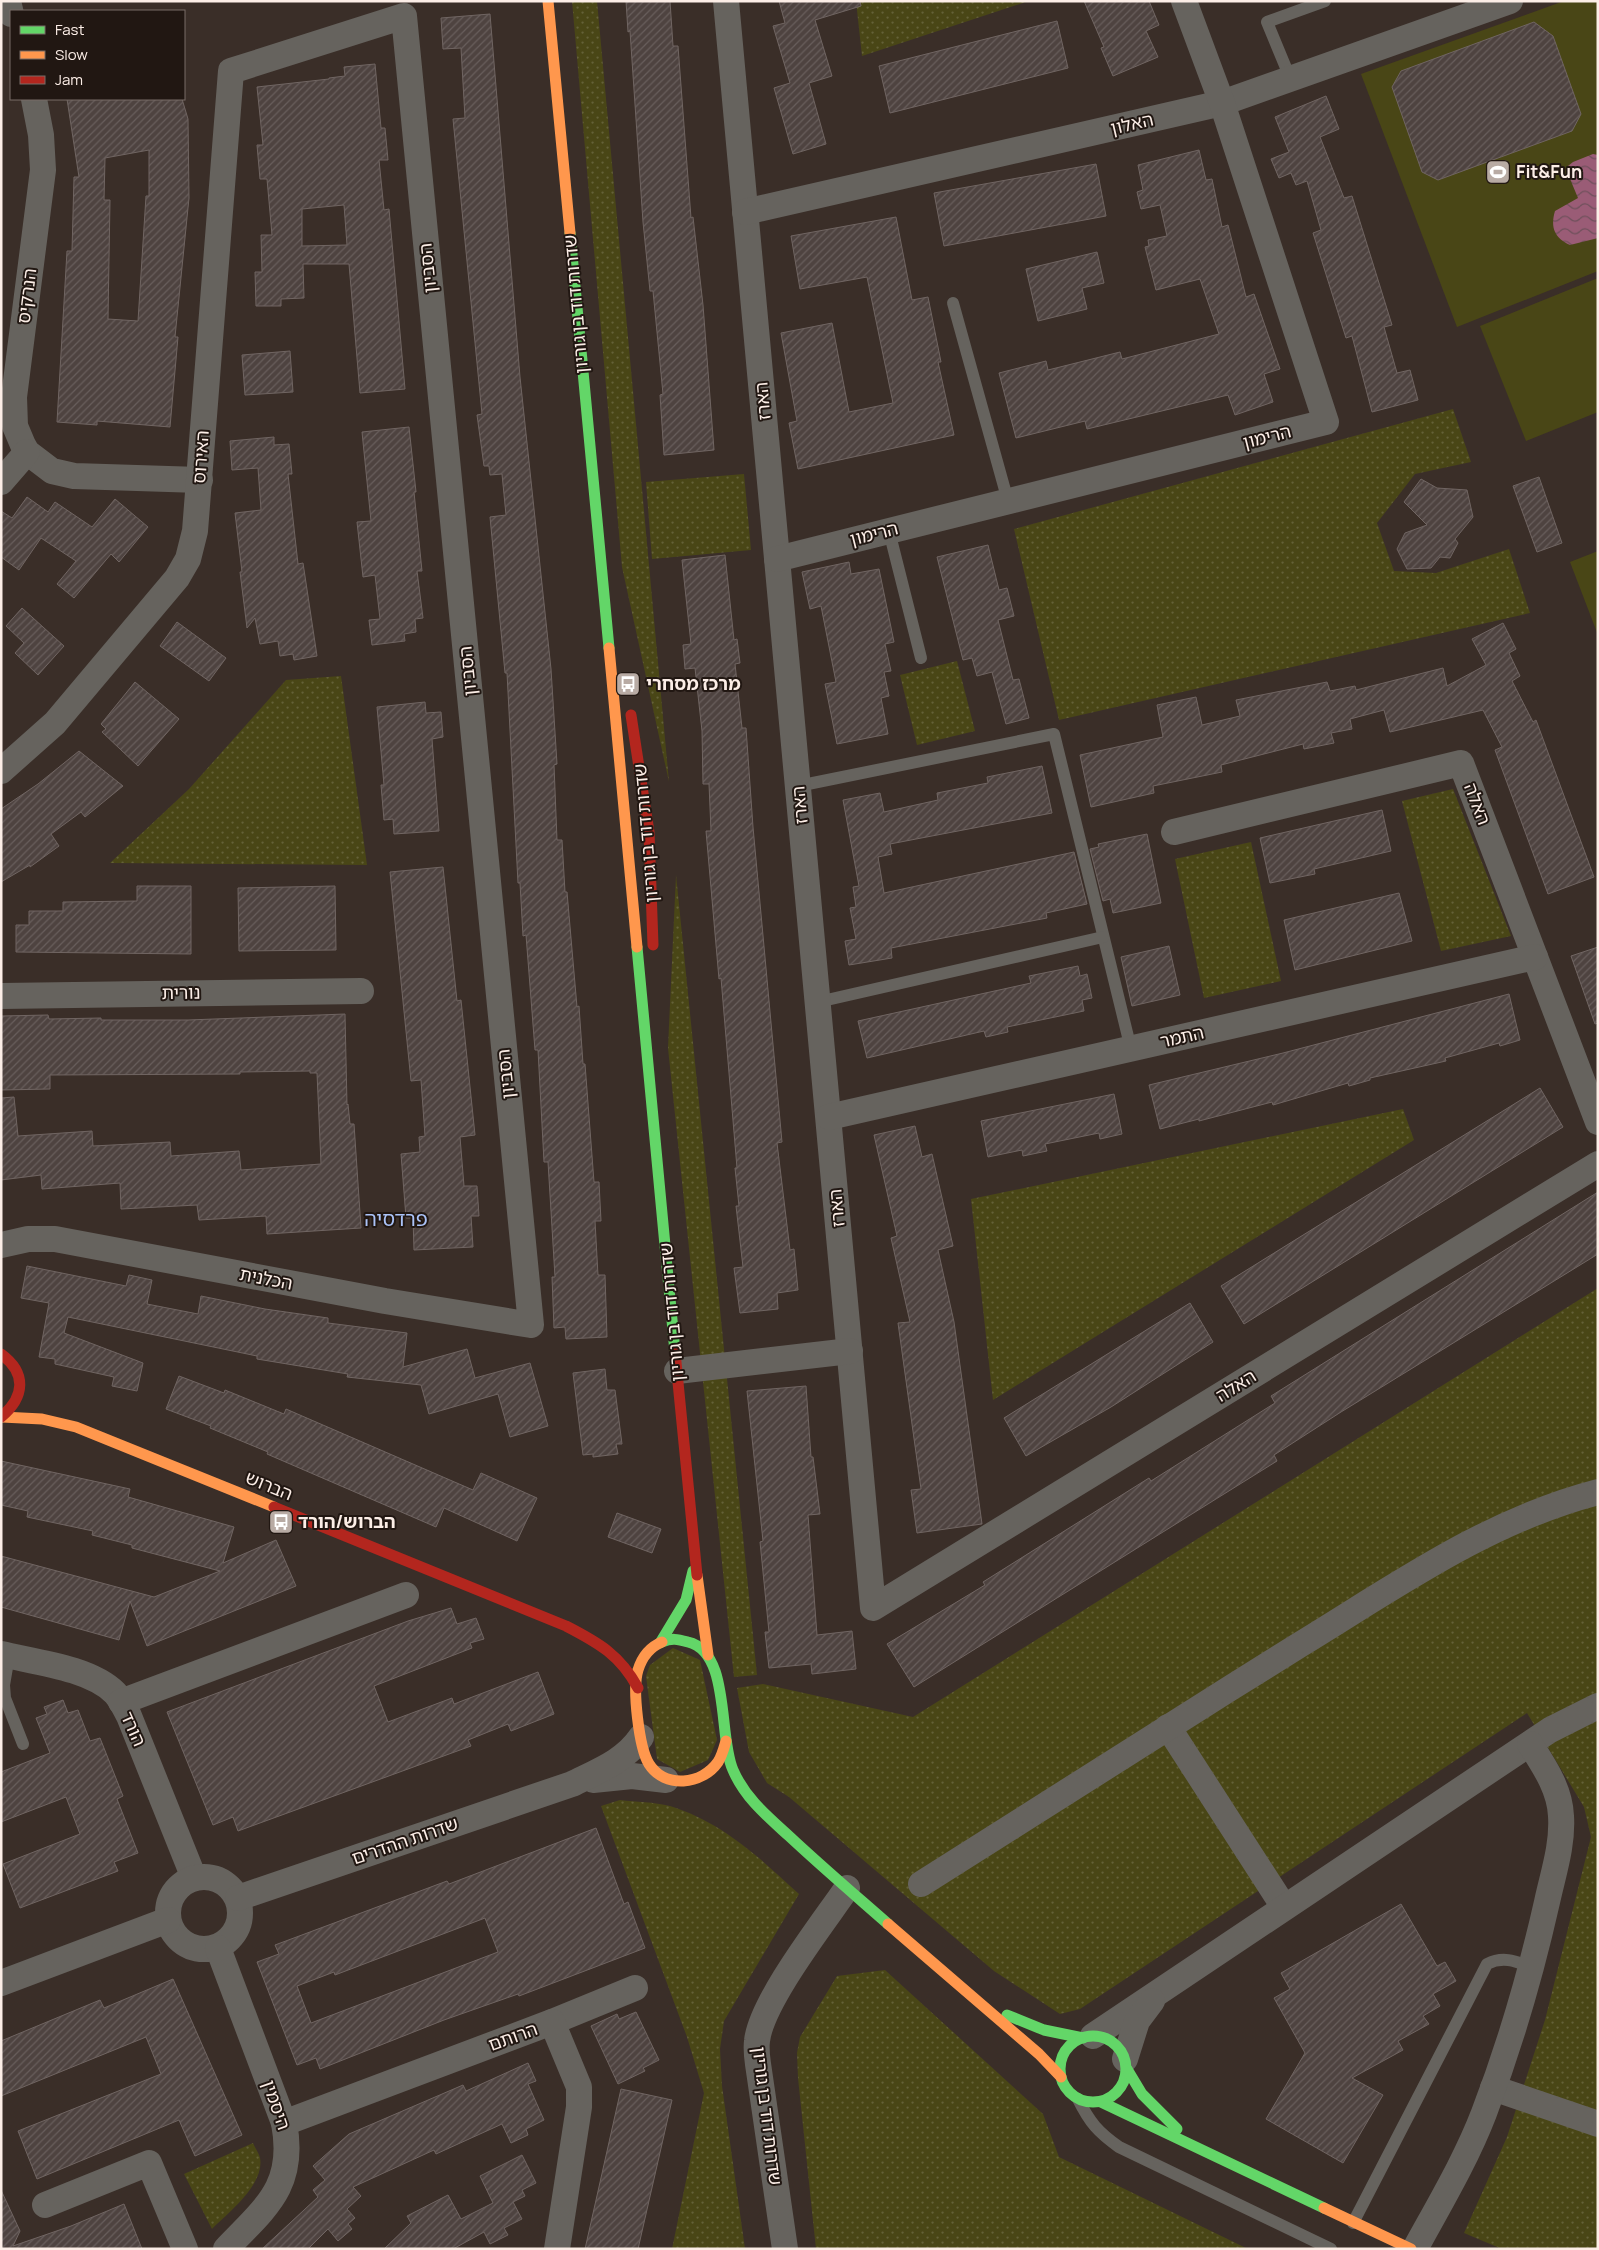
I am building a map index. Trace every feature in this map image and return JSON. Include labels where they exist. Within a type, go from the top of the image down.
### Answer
[{"type":"street","name":"שדרות דוד בן גוריון","points":[[548,1],[695,1560],[708,1655]]},
{"type":"street","name":"הארז","points":[[726,1],[874,1608]]},
{"type":"street","name":"הרימון","points":[[777,559],[1326,422],[1222,103],[1184,1]]},
{"type":"street","name":"האלון","points":[[745,212],[1222,103],[1510,1]]},
{"type":"street","name":"הסביון","points":[[232,71],[404,16],[531,1326]]},
{"type":"street","name":"האירוס","points":[[1,771],[55,722],[177,578],[188,559],[196,531],[232,71]]},
{"type":"street","name":"הנרקיס","points":[[27,452],[15,426],[14,397],[43,170],[41,135],[34,100]]},
{"type":"street","points":[[1,482],[27,452],[52,471],[74,476],[200,480]]},
{"type":"street","name":"שדרות דוד בן גוריון","points":[[605,606],[624,689]]},
{"type":"street","name":"שדרות דוד בן גוריון","points":[[629,707],[641,767],[649,832],[654,954]]},
{"type":"street","name":"האלה","points":[[1174,832],[1462,763],[1598,1122]]},
{"type":"street","name":"התמר","points":[[828,1117],[1535,957]]},
{"type":"street","name":"שדרות דוד בן גוריון","points":[[648,1064],[652,981]]},
{"type":"street","name":"נורית","points":[[1,996],[361,991]]},
{"type":"street","name":"האלה","points":[[874,1608],[1598,1164]]},
{"type":"street","name":"הכלנית","points":[[1,1246],[28,1239],[55,1239],[385,1302],[531,1326]]},
{"type":"street","points":[[1,1338],[21,1389],[18,1400],[12,1410],[2,1417]]},
{"type":"street","points":[[677,1371],[850,1351]]},
{"type":"street","points":[[12,1365],[32,1394]]},
{"type":"street","name":"הברוש","points":[[48,1410],[76,1427]]},
{"type":"street","name":"הברוש","points":[[2,1417],[42,1419],[76,1427],[560,1623],[604,1636]]},
{"type":"street","points":[[921,1884],[1168,1727],[1455,1550],[1520,1518],[1598,1492]]},
{"type":"street","name":"שדרות דוד בן גוריון","points":[[660,1643],[686,1600],[695,1560]]},
{"type":"street","points":[[120,1702],[406,1595]]},
{"type":"street","name":"הברוש","points":[[560,1623],[616,1658],[626,1667],[638,1688]]},
{"type":"street","points":[[726,1741],[722,1756],[716,1767],[696,1778],[680,1782],[666,1780],[648,1764],[641,1737],[637,1675],[645,1648],[672,1638],[698,1644],[708,1655],[716,1674],[732,1769],[750,1800]]},
{"type":"street","name":"הורד","points":[[5,1655],[75,1672],[99,1681],[116,1694],[129,1716],[194,1878]]},
{"type":"street","points":[[1061,2077],[1061,2061],[1073,2043],[1088,2037],[1530,1744],[1573,1717],[1598,1706]]},
{"type":"street","points":[[1168,1727],[1284,1907]]},
{"type":"street","name":"שדרות ההדרים","points":[[572,1784],[617,1761],[633,1748],[641,1737]]},
{"type":"street","points":[[732,1790],[750,1800],[847,1888],[1039,2054],[1061,2077],[1069,2093],[1078,2099],[1101,2102],[1211,2153],[1353,2223],[1413,2249],[1461,2162],[1484,2114],[1531,1967],[1560,1842],[1561,1815],[1556,1793],[1547,1771],[1530,1744]]},
{"type":"street","name":"שדרות ההדרים","points":[[238,1898],[572,1784],[601,1778],[632,1776],[666,1780]]},
{"type":"street","points":[[696,1778],[716,1783]]},
{"type":"street","points":[[194,1878],[214,1878],[224,1882],[238,1898],[240,1921],[236,1933],[218,1948],[196,1949],[186,1945],[177,1938],[168,1920],[168,1909],[176,1890],[194,1878]]},
{"type":"street","name":"שדרות דוד בן גוריון","points":[[785,2249],[758,2064],[757,2041],[764,2019],[780,1986],[847,1888]]},
{"type":"street","points":[[1,1983],[168,1920]]},
{"type":"street","name":"היסמין","points":[[218,1948],[284,2123],[288,2145],[286,2168],[278,2191],[266,2207],[226,2249]]},
{"type":"street","points":[[1101,2102],[1120,2090],[1125,2080],[1126,2064],[1137,2021],[1164,1987]]},
{"type":"street","points":[[552,2022],[635,1988]]},
{"type":"street","points":[[979,2001],[1045,2032],[1062,2037],[1103,2038],[1113,2042],[1126,2064],[1132,2082],[1153,2107],[1184,2135],[1211,2153]]},
{"type":"street","name":"הרותם","points":[[284,2123],[552,2022],[579,2087],[579,2107],[557,2249]]},
{"type":"street","points":[[1493,2088],[1598,2124]]},
{"type":"street","points":[[45,2205],[149,2162],[185,2249]]},
{"type":"lane","points":[[1290,80],[1267,22],[1324,1]]},
{"type":"lane","points":[[953,303],[1008,501]]},
{"type":"lane","points":[[890,531],[922,658]]},
{"type":"lane","points":[[798,786],[1054,734],[1131,1049]]},
{"type":"lane","points":[[818,1002],[1103,937]]},
{"type":"lane","points":[[5,1655],[5,1698],[23,1744]]},
{"type":"lane","points":[[1353,2223],[1487,1964],[1497,1959],[1512,1960],[1531,1967]]},
{"type":"lane","points":[[1078,2099],[1088,2120],[1099,2133],[1119,2146],[1331,2249]]},
{"type":"shaded area","points":[[572,1],[597,1],[669,782],[622,567]]},
{"type":"shaded area","points":[[856,1],[1029,1],[862,56]]},
{"type":"shaded area","name":"Fit&Fun","points":[[1564,1],[1598,1],[1598,271],[1457,327],[1361,74]]},
{"type":"shaded area","points":[[1598,278],[1598,412],[1526,441],[1480,326]]},
{"type":"shaded area","points":[[1453,409],[1471,462],[1415,474],[1377,523],[1394,571],[1436,573],[1509,549],[1530,613],[1059,720],[1014,529]]},
{"type":"shaded area","points":[[744,474],[751,550],[652,559],[646,482]]},
{"type":"shaded area","points":[[1598,551],[1598,635],[1570,562]]},
{"type":"shaded area","points":[[957,661],[975,731],[917,745],[900,675]]},
{"type":"shaded area","points":[[341,676],[367,865],[110,863],[189,789],[286,680]]},
{"type":"shaded area","points":[[1453,789],[1511,936],[1441,951],[1402,801]]},
{"type":"shaded area","points":[[1251,842],[1281,981],[1204,998],[1175,859]]},
{"type":"shaded area","points":[[676,875],[757,1675],[734,1677],[668,1048]]},
{"type":"shaded area","points":[[1403,1109],[1414,1140],[993,1400],[971,1199]]},
{"type":"shaded area","points":[[1598,1288],[1598,2249],[1502,2249],[1464,2233],[1507,2137],[1545,2020],[1591,1837],[1584,1807],[1527,1713],[1080,2009],[1060,2014],[994,1971],[789,1797],[767,1783],[749,1752],[737,1688],[763,1684],[913,1717]]},
{"type":"shaded area","points":[[673,1648],[700,1660],[717,1740],[708,1760],[680,1772],[657,1759],[646,1676],[650,1665]]},
{"type":"shaded area","points":[[620,1800],[670,1806],[707,1821],[739,1842],[799,1894],[724,2021],[720,2049],[722,2086],[745,2249],[672,2249],[704,2093],[687,2037],[601,1806]]},
{"type":"shaded area","points":[[885,1970],[1043,2114],[1059,2157],[1248,2249],[816,2249],[798,2078],[797,2053],[800,2037],[837,1976]]},
{"type":"shaded area","points":[[253,2143],[260,2158],[257,2178],[244,2197],[212,2229],[184,2174]]},
{"type":"water","name":"Fit&Fun","points":[[1593,154],[1598,155],[1598,238],[1570,245],[1557,236],[1555,232],[1553,222],[1555,211],[1578,198],[1568,174],[1568,166]]},
{"type":"building","points":[[626,1],[670,1],[673,46],[678,46],[691,218],[693,217],[703,305],[714,450],[664,455],[660,395],[663,394],[653,291],[650,291],[643,222],[630,31],[628,32]]},
{"type":"building","points":[[779,1],[860,1],[861,6],[815,20],[832,76],[809,83],[826,144],[793,154],[774,88],[790,83],[773,26],[785,23]]},
{"type":"building","points":[[1084,1],[1149,1],[1159,25],[1146,31],[1158,57],[1113,76],[1101,48],[1104,47]]},
{"type":"building","points":[[490,14],[520,377],[551,669],[557,764],[554,765],[557,840],[562,840],[565,892],[567,892],[577,1007],[579,1006],[583,1064],[585,1064],[594,1182],[599,1182],[601,1221],[595,1221],[598,1275],[605,1275],[607,1337],[566,1339],[565,1327],[554,1328],[552,1277],[555,1277],[548,1162],[544,1162],[538,1050],[535,1050],[526,935],[523,936],[520,883],[518,883],[507,673],[505,673],[490,517],[506,515],[502,474],[490,475],[489,466],[484,466],[477,415],[482,414],[453,119],[465,118],[461,48],[443,49],[441,18]]},
{"type":"building","points":[[1057,21],[1068,68],[890,113],[879,66]]},
{"type":"building","points":[[1534,22],[1553,36],[1581,114],[1572,131],[1438,180],[1422,172],[1392,87],[1401,71]]},
{"type":"building","points":[[375,64],[381,128],[385,128],[388,160],[379,160],[384,210],[389,209],[405,389],[360,393],[349,264],[303,264],[304,298],[281,299],[281,306],[256,306],[255,272],[262,272],[261,235],[272,235],[267,179],[260,179],[257,145],[263,145],[257,87],[345,76],[344,67]],"holes":[[[344,205],[347,245],[302,246],[302,209]]]},
{"type":"building","points":[[1326,96],[1339,129],[1320,137],[1344,198],[1352,196],[1392,325],[1384,327],[1397,373],[1410,370],[1418,400],[1372,412],[1352,336],[1346,338],[1313,233],[1321,230],[1307,181],[1296,185],[1291,173],[1279,178],[1271,159],[1289,152],[1275,117]]},
{"type":"building","points":[[67,100],[182,100],[188,119],[189,198],[175,337],[178,337],[170,427],[97,421],[97,425],[57,422],[67,251],[72,251],[74,177],[79,177]],"holes":[[[149,150],[149,196],[146,196],[138,321],[108,319],[110,200],[104,200],[105,158]]]},
{"type":"building","points":[[1199,150],[1206,180],[1212,179],[1222,227],[1228,225],[1246,297],[1254,294],[1280,369],[1264,374],[1273,402],[1235,415],[1228,395],[1087,429],[1085,421],[1016,438],[999,373],[1046,361],[1048,370],[1120,352],[1122,359],[1219,334],[1200,279],[1156,290],[1145,247],[1149,246],[1148,240],[1167,236],[1160,205],[1141,209],[1137,192],[1143,190],[1138,165]]},
{"type":"building","points":[[1096,164],[1106,216],[944,246],[934,193]]},
{"type":"building","points":[[896,217],[912,300],[928,297],[941,362],[938,362],[954,435],[798,469],[789,423],[797,421],[781,333],[832,323],[849,412],[893,403],[867,277],[800,289],[791,236]]},
{"type":"building","points":[[1097,252],[1104,283],[1082,288],[1087,309],[1038,321],[1026,269]]},
{"type":"building","points":[[290,351],[293,392],[245,395],[242,355]]},
{"type":"building","points":[[409,427],[422,571],[417,571],[423,618],[415,619],[416,632],[404,634],[405,641],[372,645],[369,620],[380,619],[375,575],[363,577],[357,522],[371,521],[362,432]]},
{"type":"building","points":[[274,437],[274,445],[289,444],[292,474],[288,474],[298,564],[303,563],[317,656],[294,660],[293,654],[280,656],[278,641],[260,644],[255,618],[247,628],[240,572],[242,572],[235,513],[261,510],[258,468],[232,470],[230,441]]},
{"type":"building","points":[[1539,477],[1562,543],[1537,552],[1513,486]]},
{"type":"building","points":[[1421,479],[1437,488],[1467,490],[1473,517],[1455,539],[1458,543],[1450,558],[1440,557],[1431,568],[1407,569],[1397,549],[1405,533],[1427,525],[1404,502]]},
{"type":"building","points":[[27,497],[48,512],[55,502],[92,527],[115,499],[148,527],[119,562],[111,554],[74,598],[57,584],[76,561],[41,538],[19,570],[1,557],[1,511],[12,518]]},
{"type":"building","points":[[988,545],[999,590],[1007,588],[1014,616],[998,620],[1013,680],[1019,679],[1029,718],[1006,724],[992,672],[977,676],[972,658],[963,660],[937,557]]},
{"type":"building","points":[[725,555],[734,640],[737,639],[740,663],[735,664],[742,728],[746,728],[753,827],[782,1142],[777,1143],[790,1250],[794,1249],[798,1290],[777,1293],[778,1309],[740,1313],[734,1268],[743,1267],[736,1206],[739,1206],[735,1168],[737,1168],[706,831],[711,831],[709,784],[703,784],[702,731],[695,668],[685,669],[683,645],[691,644],[682,560]]},
{"type":"building","points":[[849,562],[851,574],[879,569],[894,642],[885,644],[891,671],[884,672],[889,696],[881,698],[888,734],[837,744],[825,684],[836,682],[821,606],[810,609],[802,572]]},
{"type":"building","points":[[22,608],[64,646],[38,675],[15,653],[24,643],[6,626]]},
{"type":"building","points":[[177,622],[226,658],[209,681],[160,646]]},
{"type":"building","points":[[1503,623],[1516,649],[1509,653],[1520,676],[1512,681],[1533,722],[1536,720],[1594,877],[1548,894],[1495,750],[1502,747],[1483,710],[1390,732],[1384,710],[1350,719],[1352,729],[1331,733],[1334,743],[1304,749],[1303,744],[1221,765],[1222,772],[1153,786],[1154,793],[1091,807],[1080,755],[1163,737],[1157,705],[1196,697],[1202,725],[1240,716],[1236,700],[1327,682],[1330,691],[1355,686],[1356,690],[1443,668],[1447,686],[1486,665],[1472,639]]},
{"type":"building","points":[[135,682],[179,719],[138,766],[102,732],[106,729],[101,724]]},
{"type":"building","points":[[425,702],[426,713],[441,712],[443,737],[432,739],[439,831],[394,834],[393,819],[384,820],[381,785],[384,785],[377,707]]},
{"type":"building","points":[[79,751],[123,786],[85,817],[81,812],[51,834],[59,846],[30,867],[30,865],[1,882],[1,809],[38,784]]},
{"type":"building","points":[[1042,766],[1052,813],[890,844],[892,854],[878,857],[884,893],[1074,852],[1087,904],[1046,913],[1047,918],[891,948],[892,958],[849,965],[845,941],[856,939],[850,908],[856,907],[853,887],[859,886],[843,800],[880,793],[884,812],[938,800],[937,793],[988,783],[987,777]]},
{"type":"building","points":[[1382,810],[1391,851],[1314,869],[1315,874],[1270,883],[1260,838]]},
{"type":"building","points":[[1147,834],[1161,903],[1113,913],[1110,899],[1103,901],[1090,849],[1099,847],[1098,844]]},
{"type":"building","points":[[443,867],[457,1001],[461,1000],[475,1135],[460,1137],[464,1186],[477,1186],[479,1216],[471,1216],[473,1247],[414,1250],[413,1218],[406,1218],[401,1154],[420,1152],[419,1137],[425,1136],[421,1080],[411,1081],[390,872]]},
{"type":"building","points":[[137,886],[191,886],[191,954],[16,952],[16,925],[29,925],[29,911],[63,911],[63,902],[137,901]]},
{"type":"building","points":[[335,886],[336,950],[239,951],[238,888]]},
{"type":"building","points":[[1399,893],[1412,941],[1295,970],[1284,920]]},
{"type":"building","points":[[1169,946],[1180,995],[1132,1006],[1121,957]]},
{"type":"building","points":[[1598,947],[1598,1023],[1595,1024],[1571,956]]},
{"type":"building","points":[[1078,966],[1080,976],[1087,974],[1092,998],[1082,1000],[1084,1011],[1007,1027],[1008,1032],[986,1037],[984,1031],[867,1058],[858,1021],[1031,983],[1029,976]]},
{"type":"building","points":[[1509,994],[1520,1040],[1500,1046],[1499,1043],[1445,1058],[1446,1061],[1370,1078],[1370,1080],[1349,1086],[1348,1083],[1273,1105],[1272,1102],[1160,1129],[1149,1085],[1283,1053]]},
{"type":"building","points":[[345,1014],[347,1105],[350,1124],[354,1124],[361,1228],[267,1234],[266,1216],[199,1220],[197,1205],[121,1209],[120,1183],[42,1189],[41,1175],[1,1180],[1,1098],[14,1097],[18,1136],[92,1131],[93,1146],[170,1142],[171,1156],[239,1151],[241,1170],[321,1164],[317,1073],[310,1073],[310,1071],[240,1072],[240,1074],[50,1075],[50,1089],[1,1090],[1,1016],[48,1015],[49,1019],[188,1020]]},
{"type":"building","points":[[1540,1088],[1563,1127],[1244,1324],[1221,1286]]},
{"type":"building","points":[[1114,1094],[1122,1134],[1100,1139],[1099,1133],[1045,1144],[1047,1151],[1023,1156],[1022,1150],[988,1157],[981,1121]]},
{"type":"building","points":[[915,1126],[922,1157],[932,1154],[953,1246],[938,1250],[954,1322],[982,1524],[917,1533],[911,1490],[921,1489],[898,1323],[910,1322],[891,1238],[897,1236],[874,1135]]},
{"type":"building","points":[[1598,1192],[1598,1254],[1341,1412],[1274,1455],[1277,1461],[914,1687],[887,1644],[985,1585],[983,1582],[1149,1478],[1151,1481],[1275,1403],[1271,1396]]},
{"type":"building","points":[[27,1266],[126,1286],[129,1275],[152,1280],[147,1304],[198,1314],[201,1296],[265,1309],[328,1318],[328,1323],[407,1333],[403,1367],[467,1349],[475,1378],[530,1363],[548,1426],[510,1437],[498,1394],[429,1414],[421,1385],[347,1377],[348,1374],[257,1359],[257,1356],[68,1317],[64,1333],[143,1363],[137,1391],[112,1386],[114,1377],[55,1364],[55,1359],[39,1357],[49,1303],[21,1298]]},
{"type":"building","points":[[1190,1303],[1213,1342],[1111,1407],[1026,1456],[1004,1418]]},
{"type":"building","points":[[605,1369],[607,1390],[615,1390],[622,1444],[616,1444],[618,1454],[593,1457],[593,1454],[583,1455],[573,1373]]},
{"type":"building","points":[[179,1376],[224,1393],[225,1390],[284,1414],[286,1409],[473,1490],[481,1473],[537,1498],[517,1541],[444,1508],[436,1527],[267,1454],[268,1452],[210,1428],[211,1426],[166,1409]]},
{"type":"building","points":[[806,1386],[811,1457],[813,1457],[820,1514],[808,1515],[817,1635],[852,1631],[856,1669],[812,1674],[811,1664],[769,1668],[765,1632],[769,1632],[760,1542],[763,1541],[747,1391]]},
{"type":"building","points":[[1,1461],[130,1489],[128,1497],[234,1527],[223,1563],[276,1540],[296,1586],[147,1646],[130,1601],[119,1640],[1,1607],[1,1556],[154,1597],[220,1571],[132,1548],[132,1545],[92,1535],[93,1531],[27,1517],[28,1511],[1,1505]]},
{"type":"building","points":[[617,1513],[661,1529],[652,1553],[608,1537]]},
{"type":"building","points":[[451,1608],[457,1624],[476,1618],[484,1639],[470,1643],[472,1648],[374,1686],[388,1722],[452,1698],[454,1704],[538,1672],[554,1714],[511,1731],[508,1724],[468,1740],[471,1746],[238,1831],[233,1817],[213,1825],[167,1712],[408,1621]]},
{"type":"building","points":[[63,1700],[68,1713],[78,1710],[90,1741],[100,1738],[123,1796],[117,1799],[138,1853],[114,1862],[118,1871],[20,1908],[3,1864],[80,1834],[66,1797],[1,1822],[1,1772],[50,1753],[36,1718],[47,1714],[44,1707]]},
{"type":"building","points":[[596,1828],[624,1904],[628,1902],[645,1948],[519,1996],[518,1994],[444,2020],[320,2069],[316,2058],[297,2065],[257,1962],[279,1954],[275,1945],[447,1881],[449,1884]],"holes":[[[485,1918],[498,1952],[311,2023],[297,1986],[334,1972],[335,1975]]]},
{"type":"building","points":[[1401,1904],[1437,1966],[1445,1962],[1456,1981],[1433,1994],[1440,2006],[1423,2016],[1429,2024],[1398,2041],[1403,2050],[1352,2078],[1383,2095],[1343,2163],[1266,2119],[1305,2053],[1274,1998],[1290,1989],[1281,1973]]},
{"type":"building","points":[[173,1979],[242,2135],[195,2156],[179,2120],[37,2179],[18,2131],[161,2074],[146,2037],[1,2096],[1,2041],[100,2000],[104,2008]]},
{"type":"building","points":[[636,2012],[659,2060],[643,2068],[645,2071],[618,2084],[591,2026],[617,2014],[619,2019]]},
{"type":"building","points":[[528,2063],[536,2081],[528,2084],[544,2120],[526,2129],[528,2135],[511,2143],[502,2124],[436,2154],[434,2150],[353,2187],[361,2196],[347,2209],[355,2218],[348,2224],[352,2229],[338,2241],[328,2229],[308,2249],[262,2249],[318,2197],[313,2190],[325,2180],[313,2166],[349,2134],[463,2085],[466,2091]]},
{"type":"building","points":[[621,2089],[672,2100],[638,2249],[585,2249]]},
{"type":"building","points":[[522,2155],[536,2183],[522,2190],[525,2196],[513,2202],[522,2219],[504,2228],[508,2235],[490,2244],[484,2232],[453,2249],[384,2249],[411,2223],[407,2216],[448,2195],[461,2219],[493,2203],[480,2176]]},
{"type":"building","points":[[1,2190],[20,2231],[13,2246],[71,2226],[124,2204],[142,2249],[1,2249]]},
{"type":"traffic: fast","points":[[570,233],[609,648]]},
{"type":"traffic: fast","points":[[637,947],[675,1352]]},
{"type":"traffic: fast","points":[[660,1643],[686,1600],[693,1571]]},
{"type":"traffic: fast","points":[[662,1642],[675,1639],[688,1642],[702,1649],[711,1662],[721,1697],[726,1737],[733,1770],[750,1798],[801,1847],[888,1924]]},
{"type":"traffic: fast","points":[[1007,2015],[1044,2030],[1083,2038]]},
{"type":"traffic: fast","points":[[1093,2036],[1106,2039],[1116,2046],[1123,2056],[1126,2069],[1123,2082],[1116,2092],[1106,2099],[1093,2102],[1080,2099],[1070,2092],[1063,2082],[1060,2069],[1063,2056],[1070,2046],[1080,2039],[1093,2036]]},
{"type":"traffic: fast","points":[[1127,2069],[1142,2094],[1177,2129]]},
{"type":"traffic: fast","points":[[1101,2102],[1324,2208]]},
{"type":"traffic: slow","points":[[548,1],[570,233]]},
{"type":"traffic: slow","points":[[609,648],[637,947]]},
{"type":"traffic: slow","points":[[2,1417],[42,1419],[76,1427],[274,1507]]},
{"type":"traffic: slow","points":[[697,1575],[708,1655]]},
{"type":"traffic: slow","points":[[662,1642],[650,1650],[644,1657],[636,1679],[636,1703],[640,1732],[645,1756],[649,1764],[664,1777],[684,1781],[693,1779],[703,1776],[718,1762],[726,1741]]},
{"type":"traffic: slow","points":[[888,1924],[1039,2054],[1061,2077]]},
{"type":"traffic: slow","points":[[1324,2208],[1411,2249]]},
{"type":"traffic: jam","points":[[631,715],[649,832],[653,945]]},
{"type":"traffic: jam","points":[[675,1352],[697,1575]]},
{"type":"traffic: jam","points":[[1,1354],[15,1369],[20,1385],[15,1401],[1,1417]]},
{"type":"traffic: jam","points":[[274,1507],[566,1626],[608,1651],[624,1667],[638,1688]]},
{"type":"place","name":"Fit&Fun","points":[[1498,172]]},
{"type":"place","name":"מרכז מסחרי","points":[[628,684]]},
{"type":"place","name":"הברוש/הורד","points":[[281,1522]]},
{"type":"district","name":"פרדסיה","points":[[396,1219]]}]
